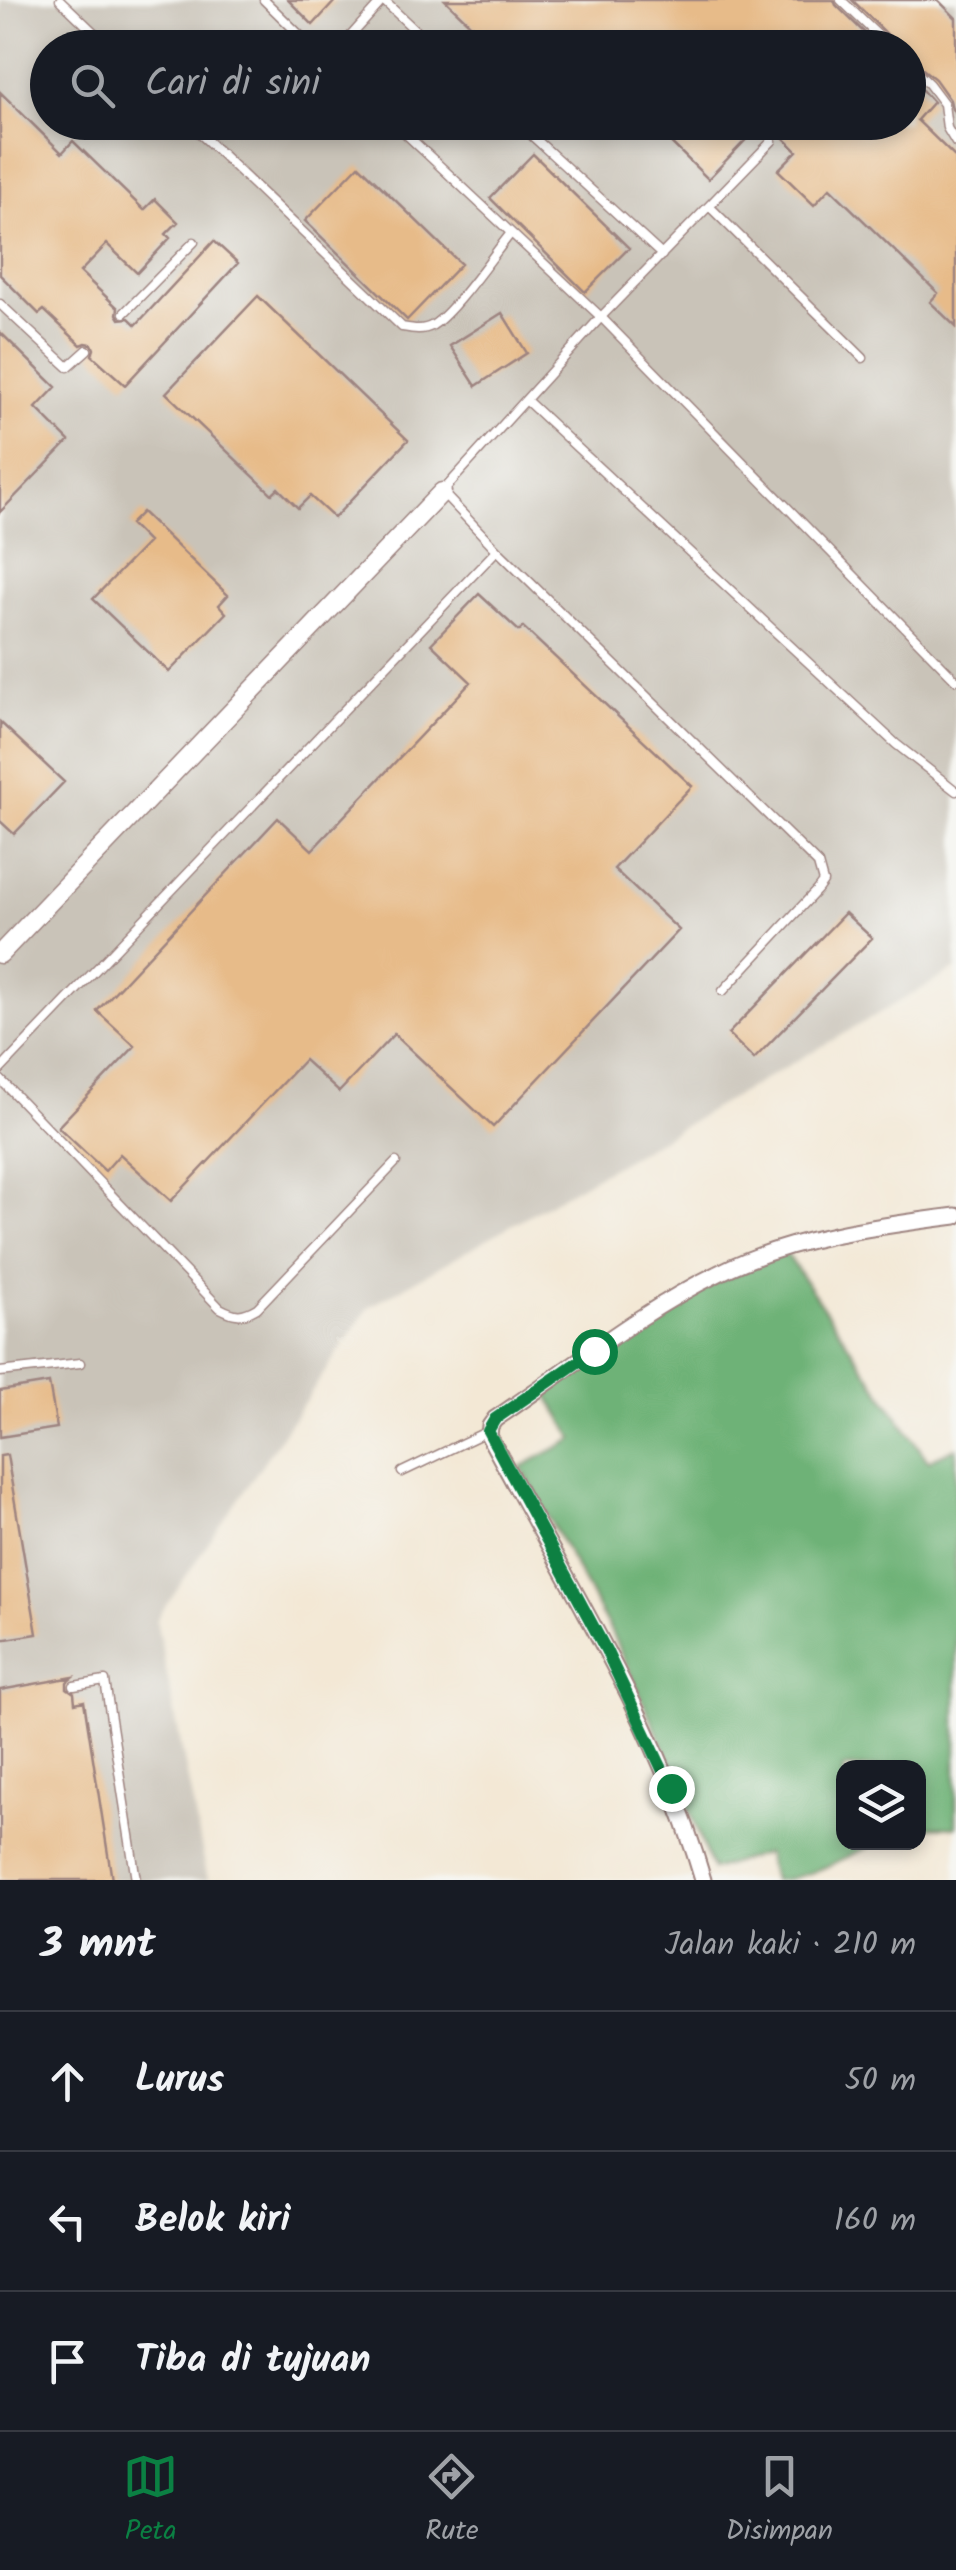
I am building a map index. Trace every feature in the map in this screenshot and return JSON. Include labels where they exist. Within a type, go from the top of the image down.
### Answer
[{"type":"street","points":[[0,954],[442,492]]},
{"type":"street","points":[[704,1880],[690,1834],[646,1731],[488,1431],[495,1419],[658,1307],[721,1272],[785,1248],[894,1224],[956,1216]]},
{"type":"lane","points":[[60,0],[91,30]]},
{"type":"lane","points":[[264,0],[295,30]]},
{"type":"lane","points":[[356,30],[383,0],[415,30]]},
{"type":"lane","points":[[841,0],[872,30]]},
{"type":"lane","points":[[926,81],[944,104],[947,128],[956,143]]},
{"type":"lane","points":[[207,140],[402,327],[416,330],[432,326],[450,310],[511,233]]},
{"type":"lane","points":[[412,140],[601,317],[956,680]]},
{"type":"lane","points":[[537,140],[662,254]]},
{"type":"lane","points":[[723,991],[817,890],[822,882],[818,864],[442,492],[601,317],[772,141]]},
{"type":"lane","points":[[709,206],[863,358]]},
{"type":"lane","points":[[124,313],[194,242]]},
{"type":"lane","points":[[0,304],[68,367],[86,350]]},
{"type":"lane","points":[[526,400],[896,744],[956,791]]},
{"type":"lane","points":[[0,1070],[497,550]]},
{"type":"lane","points":[[0,1080],[220,1308],[233,1315],[244,1316],[257,1308],[396,1162]]},
{"type":"lane","points":[[0,1372],[80,1363]]},
{"type":"lane","points":[[402,1472],[488,1431]]},
{"type":"lane","points":[[74,1686],[105,1682],[136,1880]]},
{"type":"shaded area","points":[[0,0],[956,0],[956,969],[369,1307],[156,1620],[208,1880],[0,1880]]},
{"type":"green space","points":[[786,1253],[928,1461],[956,1448],[956,1827],[926,1826],[926,1760],[836,1760],[836,1850],[862,1850],[813,1872],[786,1879],[773,1880],[766,1853],[712,1870],[674,1769],[611,1632],[521,1467],[574,1439],[546,1393],[718,1281]]},
{"type":"building","points":[[288,0],[336,0],[313,25]]},
{"type":"building","points":[[445,0],[834,0],[862,30],[476,30]]},
{"type":"building","points":[[852,0],[938,0],[956,18],[956,113],[926,72],[926,30],[883,30]]},
{"type":"building","points":[[0,92],[30,122],[30,140],[49,140],[62,153],[73,141],[144,210],[155,199],[178,222],[166,234],[170,238],[137,273],[107,244],[80,272],[118,308],[120,319],[129,318],[136,325],[214,241],[238,263],[125,385],[92,355],[92,344],[81,345],[44,310],[39,314],[0,275]]},
{"type":"building","points":[[926,129],[956,158],[956,327],[930,302],[938,293],[830,188],[814,205],[778,170],[797,151],[786,140],[926,140]]},
{"type":"building","points":[[668,140],[746,140],[708,179]]},
{"type":"building","points":[[533,154],[629,248],[585,292],[490,198]]},
{"type":"building","points":[[359,165],[461,264],[407,320],[305,221]]},
{"type":"building","points":[[258,296],[408,440],[334,518],[310,496],[298,508],[278,488],[272,494],[166,393]]},
{"type":"building","points":[[502,313],[527,353],[476,386],[450,346]]},
{"type":"building","points":[[0,332],[56,387],[36,408],[69,441],[0,512]]},
{"type":"building","points":[[142,512],[228,595],[219,605],[226,613],[169,672],[93,599],[148,542],[130,524]]},
{"type":"building","points":[[479,594],[519,631],[523,627],[692,786],[614,869],[679,930],[493,1127],[394,1034],[339,1092],[304,1060],[171,1201],[120,1154],[105,1171],[58,1127],[135,1046],[97,1011],[278,818],[312,850],[471,682],[431,644]]},
{"type":"building","points":[[0,722],[64,782],[14,834],[0,821]]},
{"type":"building","points":[[845,913],[872,938],[754,1059],[728,1034]]},
{"type":"building","points":[[49,1383],[57,1428],[0,1437],[0,1391]]},
{"type":"building","points":[[7,1455],[37,1634],[0,1640],[0,1456]]},
{"type":"building","points":[[73,1677],[67,1688],[74,1693],[75,1703],[84,1701],[112,1880],[0,1880],[0,1690]]},
{"type":"route","points":[[594,1351],[495,1419],[488,1431],[606,1650],[671,1788]]}]
